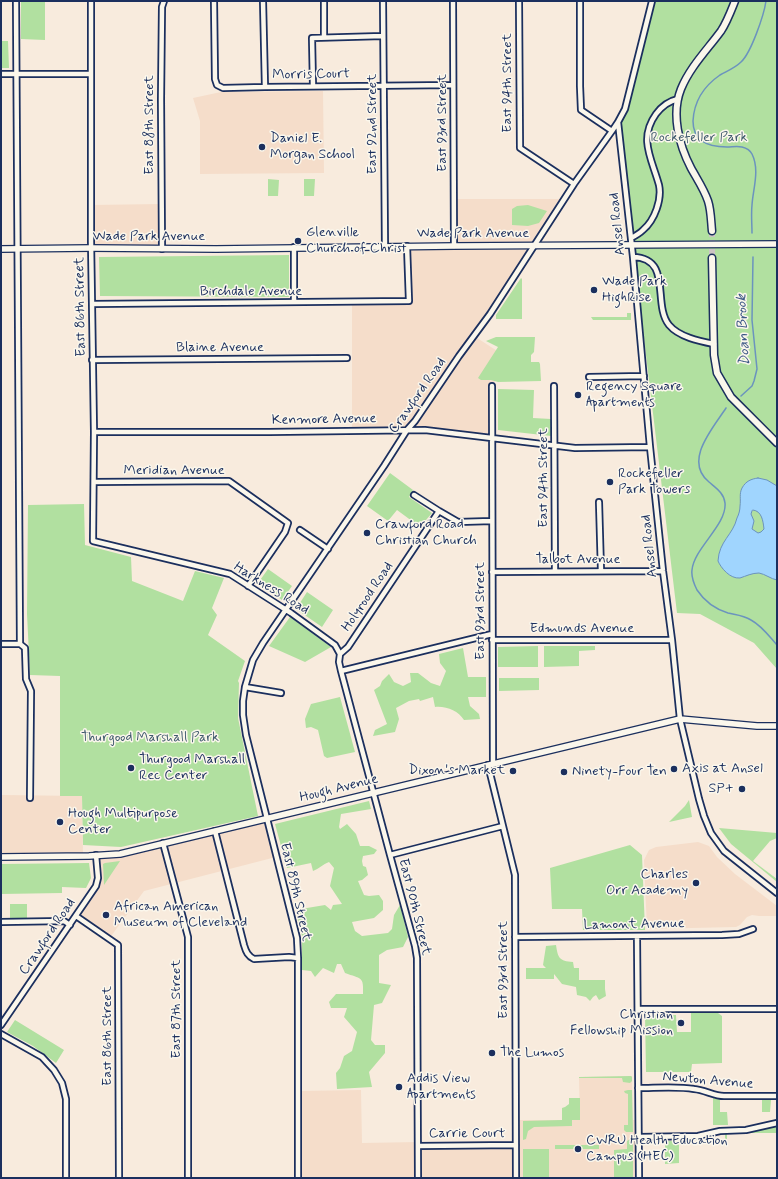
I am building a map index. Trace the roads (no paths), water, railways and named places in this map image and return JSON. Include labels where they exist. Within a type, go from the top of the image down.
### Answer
[{"type":"main road","points":[[712,231],[710,207],[686,158],[679,138],[677,113],[678,99],[686,80],[721,30],[735,1]]},
{"type":"main road","points":[[712,258],[715,367],[727,391],[738,405],[777,443]]},
{"type":"street","points":[[16,1],[20,644]]},
{"type":"street","name":"East 86th Street","points":[[91,1],[91,248],[94,432],[93,541]]},
{"type":"street","name":"East 88th Street","points":[[162,249],[161,91],[162,7],[164,1]]},
{"type":"street","name":"Morris Court","points":[[214,1],[215,79],[217,85],[223,88],[265,86],[453,85]]},
{"type":"street","points":[[263,1],[265,86]]},
{"type":"street","points":[[324,1],[324,37]]},
{"type":"street","name":"East 92nd Street","points":[[383,1],[385,247]]},
{"type":"street","name":"East 93rd Street","points":[[453,1],[454,246]]},
{"type":"street","name":"East 94th Street","points":[[519,1],[520,148],[574,184]]},
{"type":"street","points":[[580,1],[581,110],[612,131]]},
{"type":"street","points":[[618,122],[625,109],[652,1]]},
{"type":"street","points":[[313,86],[312,38],[383,36]]},
{"type":"street","points":[[1,74],[91,74]]},
{"type":"street","points":[[631,238],[644,230],[647,226],[654,213],[660,196],[659,186],[648,147],[647,136],[649,126],[661,108],[671,101],[678,99]]},
{"type":"street","name":"Crawford Road","points":[[245,686],[250,667],[256,654],[285,610],[328,549],[407,430],[415,421],[459,356],[490,314],[574,184],[618,122]]},
{"type":"street","name":"Ansel Road","points":[[618,122],[633,257],[650,447],[680,719],[699,799],[711,833],[724,851],[777,893]]},
{"type":"street","name":"Wade Park Avenue","points":[[1,249],[777,244]]},
{"type":"street","name":"Birchdale Avenue","points":[[92,304],[409,301],[407,246]]},
{"type":"street","points":[[294,247],[294,302]]},
{"type":"street","points":[[633,257],[647,259],[656,270],[660,282],[663,314],[672,328],[686,336],[714,344]]},
{"type":"street","name":"Blaine Avenue","points":[[92,360],[347,358]]},
{"type":"street","points":[[589,377],[644,376]]},
{"type":"street","name":"East 93rd Street","points":[[492,386],[492,640],[490,765],[515,875],[516,1178]]},
{"type":"street","name":"East 94th Street","points":[[554,386],[555,571]]},
{"type":"street","name":"Kenmore Avenue","points":[[94,432],[426,430],[575,448],[650,447]]},
{"type":"street","name":"Meridian Avenue","points":[[94,482],[229,481],[288,523],[285,532],[248,586]]},
{"type":"street","points":[[414,495],[458,522],[492,521]]},
{"type":"street","points":[[599,502],[601,571]]},
{"type":"street","name":"Holyrood Road","points":[[340,654],[348,646],[439,511]]},
{"type":"street","points":[[300,530],[328,549]]},
{"type":"street","name":"Harkness Road","points":[[93,541],[230,574],[335,645],[340,654]]},
{"type":"street","name":"Talbot Avenue","points":[[492,572],[663,571]]},
{"type":"street","points":[[340,654],[339,662],[341,671],[492,634]]},
{"type":"street","name":"Edmunds Avenue","points":[[492,640],[672,640]]},
{"type":"street","points":[[1,644],[20,644],[25,648],[26,679],[31,692],[30,798]]},
{"type":"street","name":"East 90th Street","points":[[341,671],[417,958],[418,1178]]},
{"type":"street","points":[[245,686],[281,693]]},
{"type":"street","name":"East 89th Street","points":[[245,686],[243,701],[245,728],[266,819],[297,938],[298,1178]]},
{"type":"street","name":"Hough Avenue","points":[[1,857],[120,854],[680,719],[757,726],[777,726]]},
{"type":"street","points":[[390,855],[503,826]]},
{"type":"street","points":[[215,830],[246,952],[254,959],[298,958]]},
{"type":"street","name":"East 87th Street","points":[[163,843],[188,937],[188,1178]]},
{"type":"street","name":"Crawford Road","points":[[1,1026],[96,886],[96,855]]},
{"type":"street","name":"East 86th Street","points":[[76,916],[118,945],[119,1178]]},
{"type":"street","points":[[1,922],[64,921],[70,925]]},
{"type":"street","name":"Lamont Avenue","points":[[515,937],[739,934],[753,929]]},
{"type":"street","points":[[637,936],[639,1178]]},
{"type":"street","points":[[638,1009],[777,1009]]},
{"type":"street","points":[[1,1034],[42,1058],[52,1066],[62,1083],[66,1099],[66,1178]]},
{"type":"street","name":"Newton Avenue","points":[[638,1088],[692,1088],[702,1090],[716,1096],[777,1096]]},
{"type":"street","points":[[639,1136],[698,1136],[720,1130],[746,1130],[777,1123]]},
{"type":"street","name":"Carrie Court","points":[[418,1146],[516,1145]]},
{"type":"water","points":[[758,478],[767,480],[777,486],[777,580],[759,573],[736,578],[729,575],[721,567],[718,561],[723,543],[735,524],[739,514],[742,488],[747,482]],"holes":[[[753,510],[762,517],[764,529],[758,533],[752,529],[754,521],[751,514]]]},
{"type":"waterway","name":"Doan Brook","points":[[752,233],[752,208],[756,173],[756,166],[752,154],[748,149],[742,147],[721,147],[704,142],[696,134],[693,121],[695,107],[705,89],[714,79],[741,62],[749,51],[763,15],[766,1]]},
{"type":"waterway","name":"Doan Brook","points":[[741,396],[752,386],[757,369],[752,320],[753,257]]},
{"type":"waterway","name":"Doan Brook","points":[[726,408],[703,445],[699,464],[702,474],[723,496],[725,503],[724,511],[721,520],[698,553],[692,570],[692,578],[697,590],[703,598],[723,611],[743,616],[755,622],[777,645]]},
{"type":"tunnel","points":[[712,231],[712,258]]},
{"type":"place","name":"Daniel E. Morgan School","points":[[262,147]]},
{"type":"place","name":"Glenville Church of Christ","points":[[298,241]]},
{"type":"place","name":"Wade Park HighRise","points":[[594,290]]},
{"type":"place","name":"Regency Square Apartments","points":[[578,395]]},
{"type":"place","name":"Rockefeller Park Towers","points":[[610,482]]},
{"type":"place","name":"Crawford Road Christian Church","points":[[367,533]]},
{"type":"place","name":"Thurgood Marshall Rec Center","points":[[131,768]]},
{"type":"place","name":"Axis at Ansel","points":[[674,769]]},
{"type":"place","name":"Dixon's Market","points":[[513,771]]},
{"type":"place","name":"Ninety-Four Ten","points":[[564,772]]},
{"type":"place","name":"SP+","points":[[742,789]]},
{"type":"place","name":"Hough Multipurpose Center","points":[[60,822]]},
{"type":"place","name":"Charles Orr Academy","points":[[696,883]]},
{"type":"place","name":"African American Museum of Cleveland","points":[[106,915]]},
{"type":"place","name":"Christian Fellowship Mission","points":[[681,1023]]},
{"type":"place","name":"The Lumos","points":[[492,1053]]},
{"type":"place","name":"Addis View Apartments","points":[[399,1087]]},
{"type":"place","name":"CWRU Health Education Campus (HEC)","points":[[578,1149]]},
{"type":"park label","name":"Rockefeller Park","points":[[699,138]]},
{"type":"park label","name":"Thurgood Marshall Park","points":[[150,738]]}]
